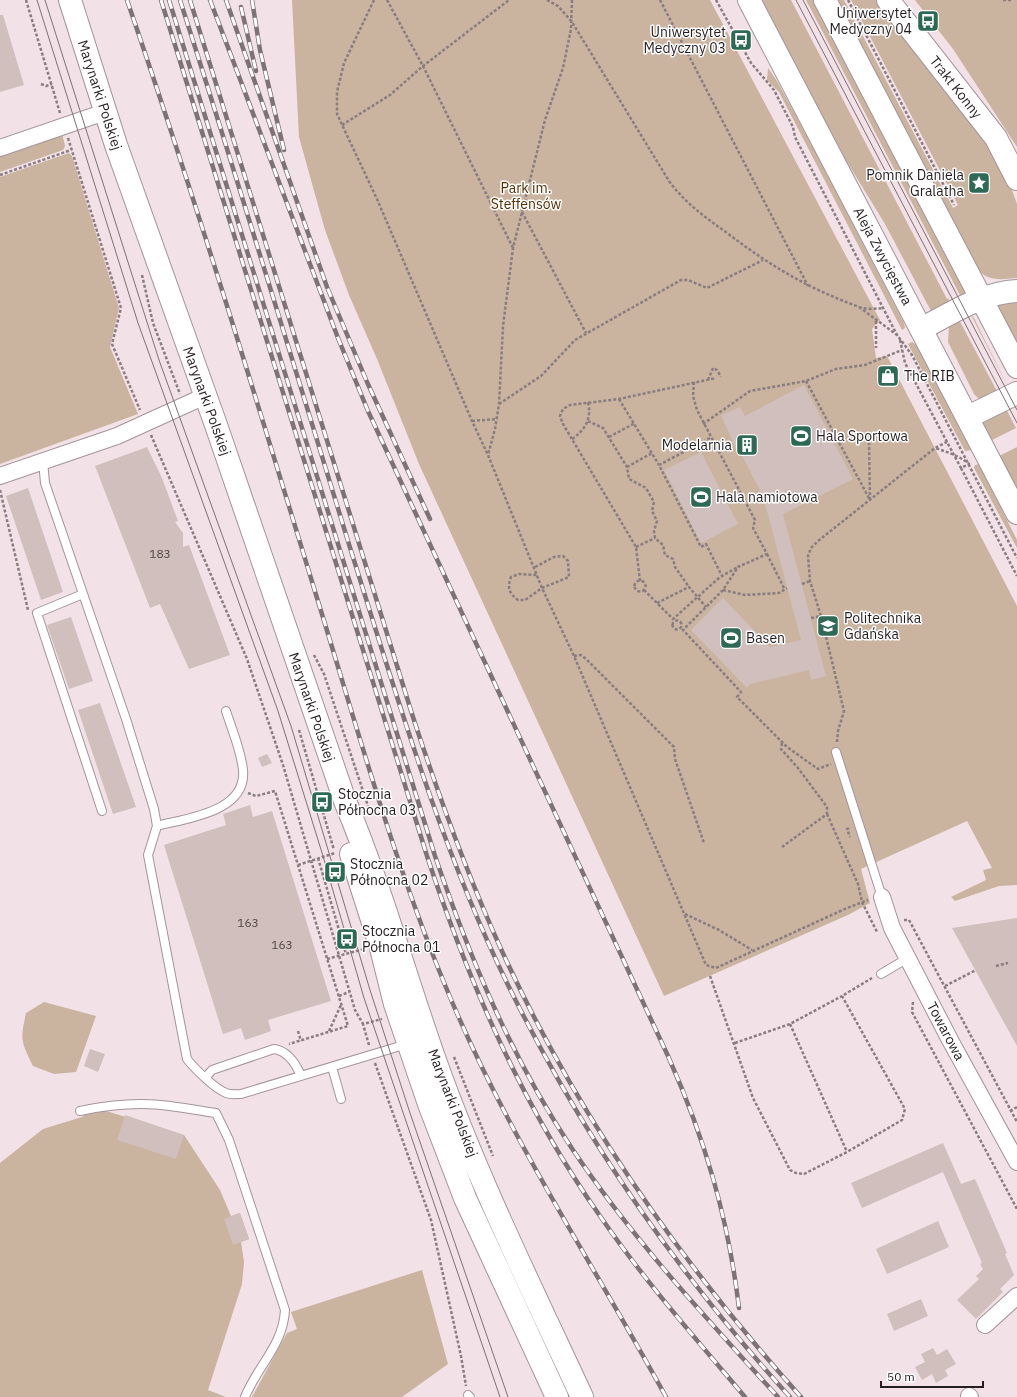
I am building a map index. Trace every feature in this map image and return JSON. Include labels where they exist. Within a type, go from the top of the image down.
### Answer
[{"type":"main road","name":"Marynarki Polskiej","points":[[70,0],[105,112],[345,801],[362,842],[418,1041],[429,1104],[466,1198],[557,1397]]},
{"type":"main road","name":"Aleja Zwycięstwa","points":[[749,0],[1017,513]]},
{"type":"main road","points":[[825,0],[1017,367]]},
{"type":"main road","name":"Trakt Konny","points":[[888,0],[996,138],[1017,179]]},
{"type":"main road","points":[[921,329],[980,298],[999,292],[1017,291]]},
{"type":"main road","points":[[968,417],[1017,393]]},
{"type":"main road","name":"Marynarki Polskiej","points":[[345,801],[345,824],[348,843],[381,948],[386,973],[398,1014],[436,1064],[502,1226],[582,1397]]},
{"type":"street","points":[[0,148],[105,112]]},
{"type":"street","points":[[0,476],[117,436],[205,396]]},
{"type":"street","name":"Towarowa","points":[[882,897],[889,919],[908,958],[950,1040],[1017,1162]]},
{"type":"street","points":[[985,1325],[1017,1296]]},
{"type":"lane","points":[[43,461],[45,483],[126,719],[154,809],[157,826],[148,855],[187,1059],[221,1090],[232,1095],[241,1094],[418,1041]]},
{"type":"lane","points":[[83,594],[37,613],[102,811]]},
{"type":"lane","points":[[157,826],[223,807],[238,794],[242,780],[243,768],[226,711]]},
{"type":"lane","points":[[836,752],[882,897]]},
{"type":"lane","points":[[881,974],[908,958]]},
{"type":"lane","points":[[206,1077],[212,1070],[274,1049],[282,1051],[290,1058],[301,1076]]},
{"type":"lane","points":[[332,1067],[340,1099]]},
{"type":"lane","points":[[80,1111],[102,1106],[148,1105],[169,1106],[216,1114],[229,1140],[255,1214],[285,1310],[281,1335],[249,1387],[245,1397]]},
{"type":"path","points":[[26,0],[62,116]]},
{"type":"path","points":[[374,0],[344,63],[337,92],[337,114],[377,200],[488,455],[542,588],[574,656],[706,965],[710,968],[716,968],[862,902],[882,897]]},
{"type":"path","points":[[387,0],[423,66],[513,248]]},
{"type":"path","points":[[342,125],[390,95],[423,66],[510,0]]},
{"type":"path","points":[[547,0],[558,6],[572,22],[668,181],[680,196],[693,208],[763,260],[808,286],[857,306],[872,309],[883,308]]},
{"type":"path","points":[[488,455],[497,419],[499,404],[503,326],[513,248],[545,120],[563,68],[572,22],[572,0]]},
{"type":"path","points":[[660,0],[808,286]]},
{"type":"path","points":[[716,0],[751,64],[765,83],[774,90],[792,128],[795,138],[897,335],[912,356],[1017,558]]},
{"type":"path","points":[[848,0],[954,205]]},
{"type":"path","points":[[1004,0],[1011,0]]},
{"type":"path","points":[[41,84],[46,86],[52,84]]},
{"type":"path","points":[[66,133],[121,308],[112,344],[247,660],[281,759],[349,992],[355,1010],[363,1024],[372,1055],[431,1220],[469,1396]]},
{"type":"path","points":[[0,175],[71,150]]},
{"type":"path","points":[[522,211],[586,333]]},
{"type":"path","points":[[499,404],[541,376],[575,340],[681,280],[688,280],[707,288],[763,260]]},
{"type":"path","points":[[857,306],[897,335]]},
{"type":"path","points":[[876,321],[876,348]]},
{"type":"path","points":[[900,339],[905,363],[1017,576]]},
{"type":"path","points":[[703,424],[750,390],[806,381],[836,369],[871,363],[902,350]]},
{"type":"path","points":[[708,380],[713,368],[717,370],[721,377]]},
{"type":"path","points":[[640,580],[636,546],[563,424],[560,416],[563,409],[570,405],[620,399],[716,378]]},
{"type":"path","points":[[806,381],[870,500]]},
{"type":"path","points":[[694,382],[694,402],[703,424],[755,520],[753,528],[786,588],[779,594],[745,595],[724,590]]},
{"type":"path","points":[[620,399],[659,465],[701,547],[706,544],[722,576]]},
{"type":"path","points":[[572,439],[585,427],[588,421],[588,402]]},
{"type":"path","points":[[472,421],[497,419]]},
{"type":"path","points":[[588,421],[603,428],[627,467],[629,479],[646,488],[654,502],[652,512],[657,521],[654,531],[654,538]]},
{"type":"path","points":[[609,437],[634,424]]},
{"type":"path","points":[[659,465],[710,438]]},
{"type":"path","points":[[836,752],[838,730],[844,711],[821,616],[810,581],[808,556],[811,548],[818,541],[935,448],[946,442]]},
{"type":"path","points":[[869,443],[870,500]]},
{"type":"path","points":[[935,448],[953,454],[969,464]]},
{"type":"path","points":[[627,467],[652,453]]},
{"type":"path","points":[[961,468],[969,464]]},
{"type":"path","points":[[0,489],[29,615]]},
{"type":"path","points":[[636,546],[654,538]]},
{"type":"path","points":[[654,538],[663,545],[665,555],[673,559],[675,567],[706,607]]},
{"type":"path","points":[[738,567],[724,590],[682,629],[676,630],[674,628],[674,620],[697,597],[722,576],[738,567],[767,554]]},
{"type":"path","points":[[534,567],[554,557],[563,556],[568,561],[569,577],[542,588],[525,600],[518,600],[510,594],[508,586],[511,577],[519,574],[537,575]]},
{"type":"path","points":[[640,580],[636,583],[636,590],[640,592],[644,590]]},
{"type":"path","points":[[640,580],[645,583],[644,590]]},
{"type":"path","points":[[802,584],[810,581]]},
{"type":"path","points":[[657,603],[689,587]]},
{"type":"path","points":[[644,590],[674,620],[680,621],[682,629],[741,692],[737,697],[782,742],[818,769],[839,762]]},
{"type":"path","points":[[811,618],[821,616]]},
{"type":"path","points":[[574,656],[580,655],[586,658],[674,747],[675,759],[704,843]]},
{"type":"path","points":[[299,730],[335,852]]},
{"type":"path","points":[[782,742],[781,748],[827,807],[826,814],[858,884],[862,902],[880,938]]},
{"type":"path","points":[[250,794],[256,796],[275,791],[348,1026],[294,1043]]},
{"type":"path","points":[[782,847],[826,814]]},
{"type":"path","points":[[298,865],[318,858],[346,954]]},
{"type":"path","points":[[684,914],[719,930],[753,950]]},
{"type":"path","points":[[889,919],[909,920],[1017,1122]]},
{"type":"path","points":[[327,959],[365,949]]},
{"type":"path","points":[[996,966],[1008,963]]},
{"type":"path","points":[[945,986],[976,970]]},
{"type":"path","points":[[735,1043],[790,1024],[881,974]]},
{"type":"path","points":[[710,976],[735,1043],[753,1098],[790,1170],[796,1173],[804,1174],[847,1152],[902,1120],[905,1109],[842,996]]},
{"type":"path","points":[[339,996],[349,992]]},
{"type":"path","points":[[910,997],[913,1003],[912,1012],[1017,1209]]},
{"type":"path","points":[[329,1032],[341,1005]]},
{"type":"path","points":[[363,1024],[398,1014]]},
{"type":"path","points":[[790,1024],[847,1152]]},
{"type":"path","points":[[298,1031],[301,1040]]},
{"type":"path","points":[[1010,1111],[1017,1107]]},
{"type":"green space","name":"Park im. Steffensów","points":[[292,0],[710,0],[880,320],[872,329],[876,358],[887,356],[1017,606],[1017,885],[999,886],[955,901],[951,897],[986,880],[983,870],[992,868],[967,821],[861,869],[870,903],[848,915],[664,996],[419,464],[377,359],[349,295],[325,230],[299,137]]},
{"type":"green space","points":[[762,0],[791,0],[950,303],[931,311],[885,224],[844,157]]},
{"type":"green space","points":[[806,0],[814,0],[967,294],[961,297]]},
{"type":"green space","points":[[838,0],[844,0],[953,208],[958,205],[851,0],[877,0],[1000,157],[1017,204],[1017,278],[992,278],[979,271]]},
{"type":"green space","points":[[915,0],[1017,0],[1017,147],[953,49]]},
{"type":"green space","points":[[768,68],[777,81],[813,147],[904,323],[905,328],[902,330],[779,92],[767,80]]},
{"type":"green space","points":[[62,133],[65,146],[63,150],[0,172],[0,155]]},
{"type":"green space","points":[[69,153],[72,156],[119,308],[110,347],[138,414],[0,464],[0,177]]},
{"type":"green space","points":[[1017,300],[1017,344],[996,304]]},
{"type":"green space","points":[[971,315],[974,318],[1009,389]]},
{"type":"green space","points":[[957,316],[999,395],[980,400],[974,394],[948,342],[949,326]]},
{"type":"green space","points":[[912,342],[917,345],[972,450],[965,451],[908,344]]},
{"type":"green space","points":[[1006,409],[1016,428],[992,440],[982,422]]},
{"type":"green space","points":[[1017,447],[1017,490],[999,456]]},
{"type":"green space","points":[[979,464],[1017,540],[1017,548],[974,468],[975,465]]},
{"type":"green space","points":[[44,1002],[96,1016],[76,1072],[54,1074],[33,1066],[29,1058],[24,1046],[22,1035],[26,1013]]},
{"type":"green space","points":[[103,1110],[184,1135],[220,1190],[231,1216],[240,1213],[249,1239],[241,1242],[244,1262],[242,1284],[208,1390],[226,1397],[0,1397],[0,1163],[43,1129],[82,1117],[87,1113]]},
{"type":"green space","points":[[422,1270],[448,1364],[402,1397],[252,1397],[287,1333],[297,1329],[291,1312]]},
{"type":"building","points":[[0,15],[3,15],[24,85],[0,92]]},
{"type":"building","points":[[804,385],[853,479],[783,514],[826,676],[811,680],[809,670],[750,684],[747,688],[691,630],[723,598],[770,647],[801,640],[763,496],[739,450],[737,451],[721,415],[740,407],[745,416]]},
{"type":"building","points":[[147,447],[162,478],[178,521],[175,522],[183,533],[183,547],[189,545],[230,655],[189,669],[160,604],[150,608],[95,466]]},
{"type":"building","name":"Hala namiotowa","points":[[701,452],[738,524],[701,543],[664,470]]},
{"type":"building","points":[[28,488],[63,592],[41,600],[6,496]]},
{"type":"building","points":[[71,617],[93,681],[69,689],[47,625]]},
{"type":"building","points":[[100,703],[136,807],[113,814],[78,710]]},
{"type":"building","points":[[267,754],[272,763],[262,767],[258,758]]},
{"type":"building","points":[[250,805],[253,817],[272,811],[331,1001],[268,1020],[271,1031],[245,1040],[241,1028],[223,1034],[164,845],[226,825],[223,814]]},
{"type":"building","points":[[1017,918],[1017,1046],[952,928]]},
{"type":"building","points":[[90,1049],[105,1054],[98,1072],[84,1066]]},
{"type":"building","points":[[125,1115],[184,1135],[176,1159],[117,1140]]},
{"type":"building","points":[[943,1143],[961,1184],[975,1179],[1007,1253],[1005,1254],[1014,1275],[1000,1289],[1003,1292],[976,1319],[957,1300],[979,1279],[976,1276],[983,1269],[980,1264],[982,1263],[943,1172],[862,1208],[851,1183]]},
{"type":"building","points":[[240,1213],[249,1239],[233,1245],[224,1219]]},
{"type":"building","points":[[938,1221],[949,1247],[887,1274],[876,1249]]},
{"type":"building","points":[[921,1299],[928,1316],[894,1331],[887,1314]]},
{"type":"building","points":[[933,1348],[937,1355],[947,1349],[956,1364],[945,1370],[948,1376],[936,1383],[932,1374],[922,1380],[915,1367],[925,1362],[921,1354]]},
{"type":"tram line","points":[[37,0],[138,323],[278,711],[323,856],[364,998],[500,1397]]},
{"type":"tram line","points":[[45,0],[159,360],[291,726],[370,990],[410,1113],[508,1397]]},
{"type":"tram line","points":[[796,0],[1017,423]]},
{"type":"tram line","points":[[803,0],[1017,410]]},
{"type":"railway","points":[[127,0],[225,298],[376,793],[426,937],[468,1039],[521,1143],[666,1397]]},
{"type":"railway","points":[[161,0],[427,856],[443,903],[480,996],[522,1087],[572,1174],[634,1263],[745,1397]]},
{"type":"railway","points":[[169,0],[435,856],[448,894],[494,1006],[529,1078],[549,1113],[594,1180],[618,1213],[670,1276],[778,1397]]},
{"type":"railway","points":[[180,0],[404,718],[441,825],[483,931],[507,983],[536,1039],[599,1148],[670,1251],[748,1350],[790,1397]]},
{"type":"railway","points":[[190,0],[412,714],[453,833],[488,920],[530,1010],[562,1070],[597,1128],[673,1239],[756,1346],[801,1397]]},
{"type":"railway","points":[[210,0],[338,338],[368,411],[668,1056],[681,1087],[704,1148],[713,1179],[728,1242],[739,1308]]},
{"type":"railway","points":[[226,0],[327,287],[367,382],[430,519]]},
{"type":"railway","points":[[252,0],[260,50],[284,150]]},
{"type":"railway","points":[[241,7],[256,71]]},
{"type":"place","name":"Uniwersytet Medyczny 04","points":[[928,21]]},
{"type":"place","name":"Uniwersytet Medyczny 03","points":[[741,40]]},
{"type":"place","name":"Pomnik Daniela Gralatha","points":[[979,183]]},
{"type":"place","name":"The RIB","points":[[888,376]]},
{"type":"place","name":"Hala Sportowa","points":[[801,436]]},
{"type":"place","name":"Modelarnia","points":[[747,445]]},
{"type":"place","name":"Hala namiotowa","points":[[701,497]]},
{"type":"place","name":"Politechnika Gdańska","points":[[828,626]]},
{"type":"place","name":"Basen","points":[[731,638]]},
{"type":"place","name":"Stocznia Północna 03","points":[[322,802]]},
{"type":"place","name":"Stocznia Północna 02","points":[[335,872]]},
{"type":"place","name":"Stocznia Północna 01","points":[[347,939]]}]
